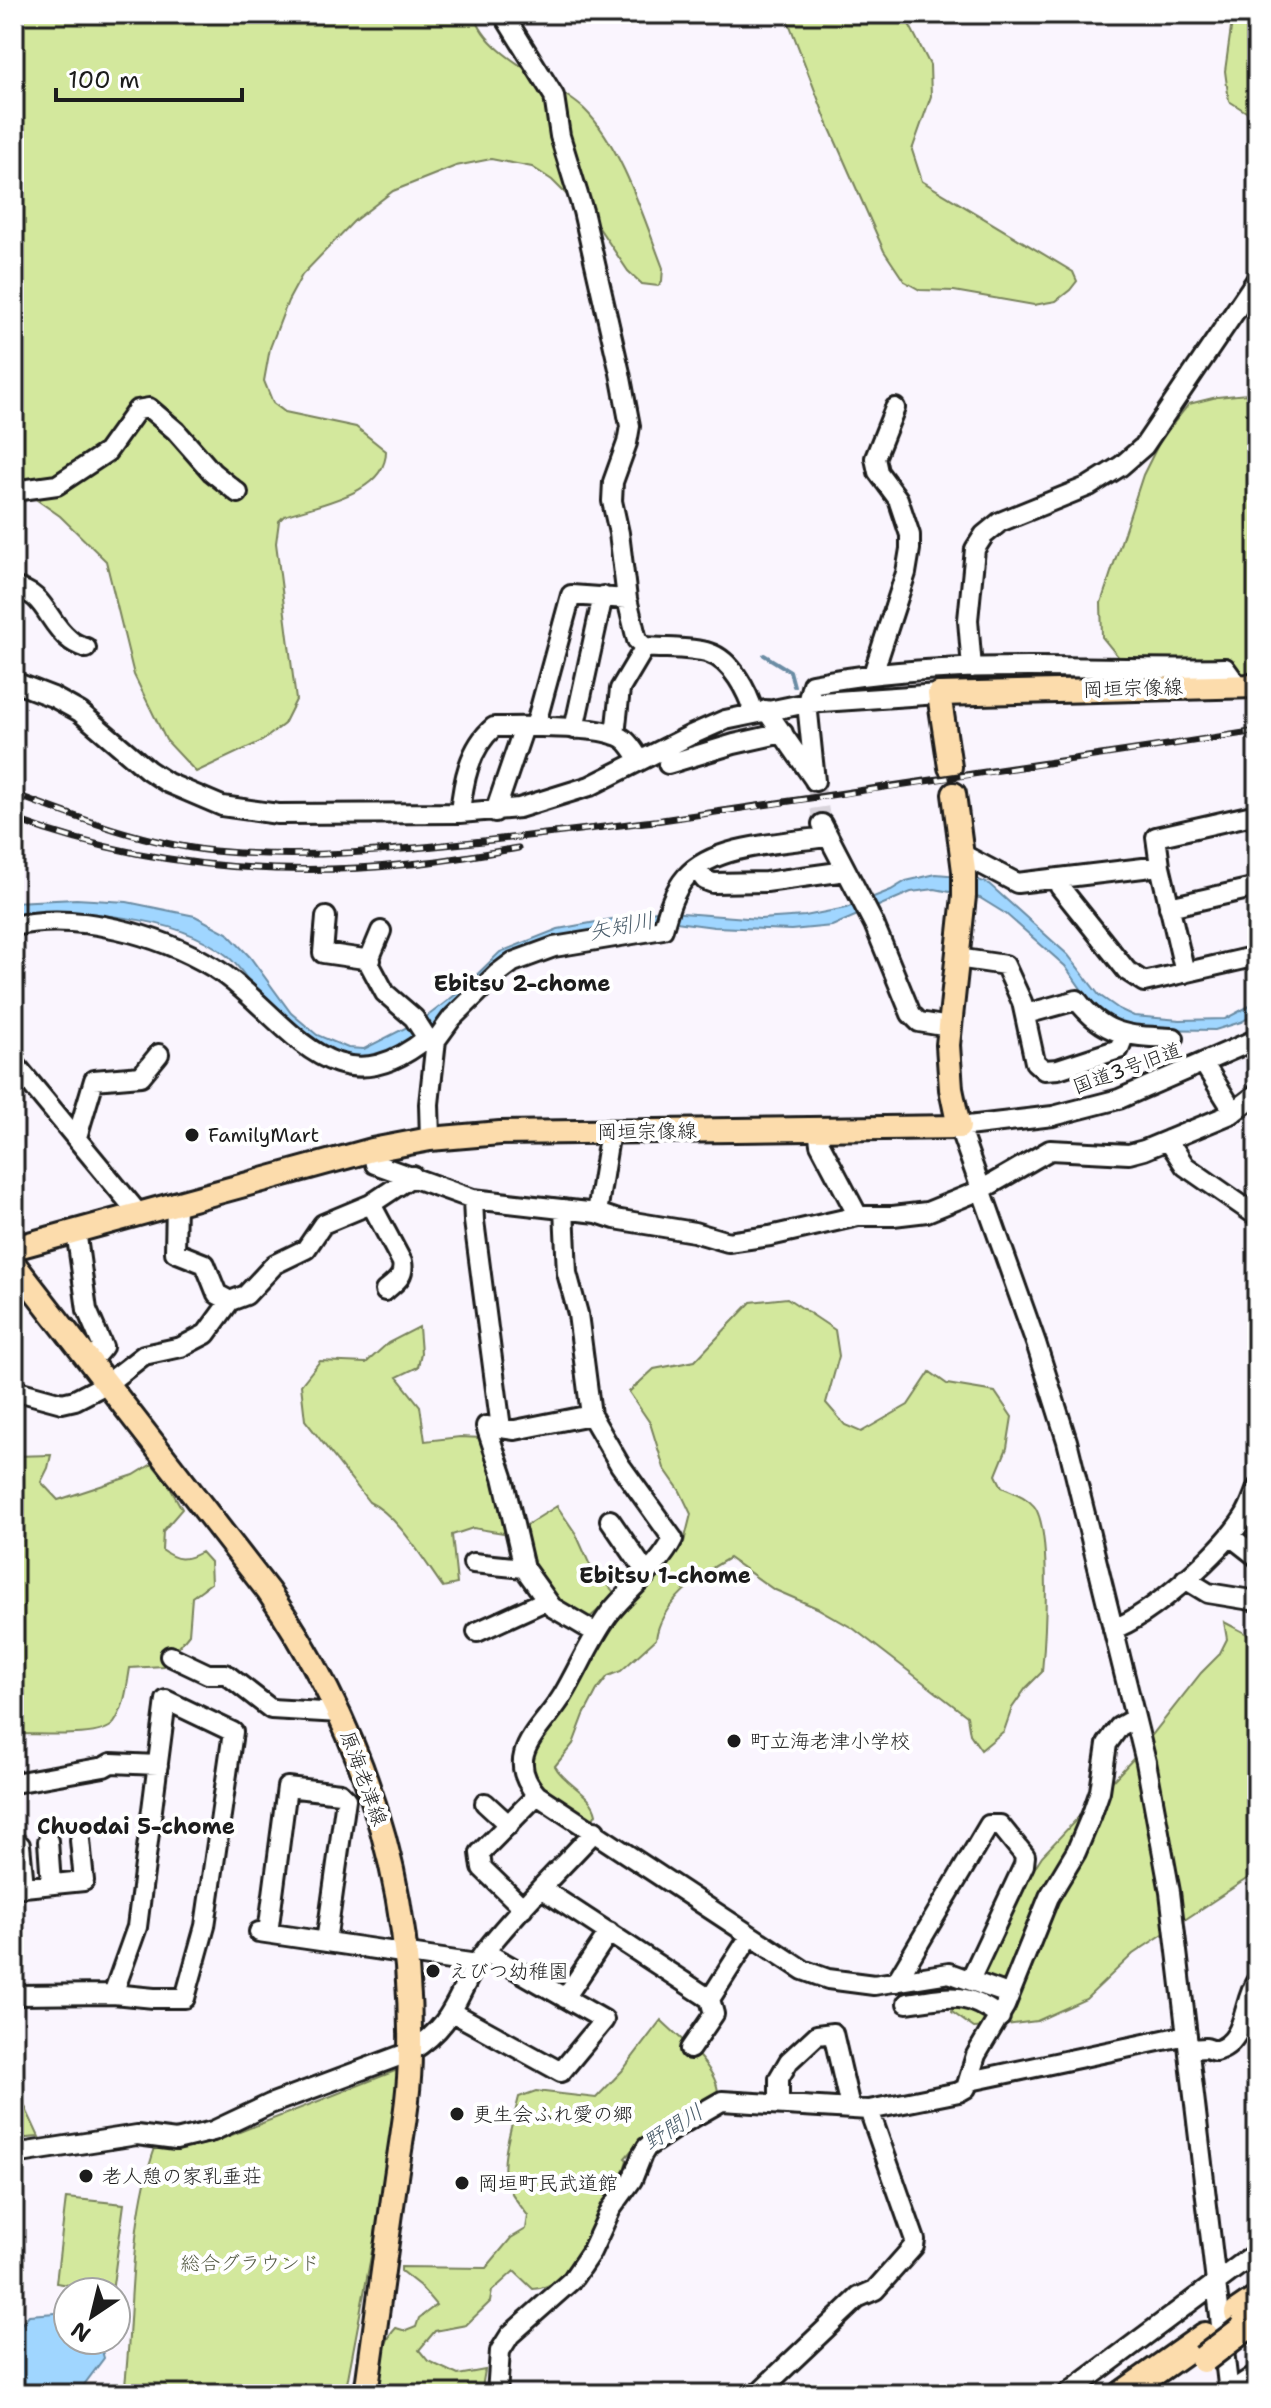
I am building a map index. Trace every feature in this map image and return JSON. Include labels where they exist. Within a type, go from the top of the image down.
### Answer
[{"type":"highway","points":[[1151,2394],[1248,2316]]},
{"type":"highway","points":[[1123,2394],[1205,2348]]},
{"type":"main road","name":"岡垣宗像線","points":[[939,694],[1248,686]]},
{"type":"main road","points":[[939,694],[950,767]]},
{"type":"main road","points":[[954,794],[964,896],[949,1027],[951,1089],[959,1127]]},
{"type":"main road","name":"岡垣宗像線","points":[[14,1248],[372,1150],[430,1139],[500,1133],[959,1127]]},
{"type":"main road","name":"原海老津線","points":[[14,1264],[268,1591],[301,1640],[340,1713],[367,1778],[383,1829],[394,1873],[406,1952],[410,2052],[406,2107],[366,2394]]},
{"type":"street","points":[[503,14],[554,96],[560,136],[583,211],[620,373],[630,426],[613,482],[612,501],[627,599],[637,640],[645,647],[710,653],[720,659],[748,692],[760,712],[783,733],[815,781],[807,703],[812,684],[873,674],[972,668],[1225,668],[1248,686]]},
{"type":"street","points":[[972,668],[968,620],[975,549],[984,535],[1000,522],[1089,486],[1121,466],[1144,446],[1257,279]]},
{"type":"street","points":[[14,491],[57,485],[107,452],[137,410],[149,408],[176,431],[212,472],[238,493]]},
{"type":"street","points":[[873,674],[906,573],[910,549],[910,535],[898,499],[878,472],[875,458],[895,408]]},
{"type":"street","points":[[14,588],[26,589],[39,600],[69,639],[86,648]]},
{"type":"street","points":[[495,812],[530,727],[571,595],[627,599]]},
{"type":"street","points":[[574,729],[603,596]]},
{"type":"street","points":[[615,735],[620,689],[645,647]]},
{"type":"street","points":[[14,682],[53,697],[80,712],[148,770],[168,783],[222,806],[278,814],[495,812],[552,799],[590,786],[725,720],[807,703],[939,694]]},
{"type":"street","points":[[725,720],[734,744]]},
{"type":"street","points":[[460,813],[464,776],[485,735],[494,727],[574,729],[615,735],[626,741],[640,760]]},
{"type":"street","points":[[668,764],[783,733]]},
{"type":"street","points":[[1185,973],[1156,837],[1257,814]]},
{"type":"street","points":[[14,926],[35,921],[130,931],[179,948],[249,993],[293,1037],[314,1053],[339,1065],[371,1066],[401,1056],[432,1039],[513,962],[583,940],[663,929],[672,900],[685,878],[714,856],[825,830],[834,842],[874,924],[911,1014],[919,1022],[949,1027]]},
{"type":"street","points":[[963,862],[1017,883],[1160,866]]},
{"type":"street","points":[[696,868],[705,880],[713,883],[766,882],[846,871]]},
{"type":"street","points":[[1058,878],[1060,887],[1127,971],[1144,982],[1257,956]]},
{"type":"street","points":[[1169,907],[1257,887]]},
{"type":"street","points":[[326,917],[323,953],[371,960]]},
{"type":"street","points":[[381,931],[370,965],[385,993],[414,1018],[432,1039],[430,1139]]},
{"type":"street","points":[[957,958],[1005,965],[1026,1014],[1035,1062],[1044,1070],[1058,1069],[1119,1049],[1124,1036]]},
{"type":"street","points":[[1026,1014],[1077,1000],[1106,1028],[1124,1036],[1174,1038]]},
{"type":"street","name":"国道3号旧道","points":[[959,1127],[1009,1122],[1119,1099],[1257,1039]]},
{"type":"street","points":[[77,1137],[94,1080],[141,1076],[159,1054]]},
{"type":"street","points":[[14,1063],[138,1213]]},
{"type":"street","points":[[1204,1064],[1234,1112]]},
{"type":"street","points":[[372,1150],[375,1164],[473,1199],[597,1213],[728,1242],[858,1216],[927,1212],[981,1190],[1050,1150],[1129,1154],[1234,1112],[1257,1094]]},
{"type":"street","points":[[959,1127],[1056,1406],[1135,1718],[1170,1892],[1228,2393],[1257,2374]]},
{"type":"street","points":[[818,1129],[820,1144],[858,1216]]},
{"type":"street","points":[[597,1213],[610,1131]]},
{"type":"street","points":[[1168,1140],[1185,1166],[1257,1216]]},
{"type":"street","points":[[14,1390],[62,1403],[75,1400],[108,1383],[144,1355],[181,1347],[206,1334],[230,1301],[246,1295],[275,1264],[306,1249],[323,1224],[371,1204],[413,1176]]},
{"type":"street","points":[[473,1199],[501,1428]]},
{"type":"street","points":[[176,1202],[175,1252],[205,1264],[217,1294],[230,1301]]},
{"type":"street","points":[[371,1204],[404,1271],[385,1291]]},
{"type":"street","points":[[564,1209],[567,1273],[578,1314],[591,1415],[620,1465],[673,1539],[664,1557],[611,1611],[563,1695],[527,1745],[521,1770],[525,1782],[537,1795],[803,1970],[828,1979],[865,1985],[949,1973],[1008,1994]]},
{"type":"street","points":[[76,1230],[87,1310],[103,1347],[91,1361]]},
{"type":"street","points":[[591,1415],[515,1430],[486,1426],[503,1477],[524,1568],[552,1607],[596,1633]]},
{"type":"street","points":[[1113,1629],[1130,1623],[1185,1579],[1252,1517],[1257,1488]]},
{"type":"street","points":[[610,1520],[647,1574]]},
{"type":"street","points":[[1230,1536],[1257,1557]]},
{"type":"street","points":[[473,1563],[524,1568]]},
{"type":"street","points":[[1185,1579],[1208,1593],[1257,1601]]},
{"type":"street","points":[[477,1632],[547,1600]]},
{"type":"street","points":[[170,1656],[208,1674],[226,1674],[271,1709],[340,1713]]},
{"type":"street","points":[[14,1995],[113,1994],[185,1998],[205,1926],[233,1732],[166,1700],[137,1927],[113,1994]]},
{"type":"street","points":[[497,2394],[502,2346],[518,2325],[572,2280],[591,2252],[611,2209],[632,2180],[647,2147],[680,2125],[722,2101],[869,2110],[966,2088],[976,2055],[1000,2017],[1049,1897],[1076,1852],[1092,1814],[1100,1791],[1107,1744],[1119,1727],[1135,1718]]},
{"type":"street","points":[[14,1783],[104,1767],[111,1763],[158,1765]]},
{"type":"street","points":[[326,1942],[346,1799],[340,1793],[287,1787],[264,1932],[326,1942],[406,1952],[481,1958],[604,2020],[561,2072],[452,2012]]},
{"type":"street","points":[[523,1908],[482,1868],[480,1853],[537,1795]]},
{"type":"street","points":[[485,1803],[509,1825]]},
{"type":"street","points":[[896,1982],[989,1825],[1000,1825],[1025,1856],[1024,1865],[970,1980]]},
{"type":"street","points":[[14,2154],[137,2135],[176,2140],[213,2131],[270,2104],[410,2052],[430,2040],[443,2027],[481,1958],[595,1831]]},
{"type":"street","points":[[20,1845],[19,1887],[84,1881],[80,1840]]},
{"type":"street","points":[[48,1841],[51,1884]]},
{"type":"street","points":[[542,1889],[710,1999],[714,2014],[690,2049]]},
{"type":"street","points":[[565,1998],[609,1932]]},
{"type":"street","points":[[710,1999],[750,1936]]},
{"type":"street","points":[[970,2081],[1188,2042],[1215,2051],[1231,2044],[1257,1980]]},
{"type":"street","points":[[907,2003],[944,1997],[979,2002],[1000,2017]]},
{"type":"street","points":[[779,2104],[779,2078],[789,2061],[817,2035],[833,2033],[850,2107]]},
{"type":"street","points":[[766,2392],[859,2297],[875,2290],[914,2246],[915,2240],[869,2110]]},
{"type":"street","points":[[1067,2394],[1257,2252]]},
{"type":"green space","points":[[14,14],[475,14],[491,42],[505,55],[572,99],[598,124],[631,184],[663,268],[662,281],[658,286],[642,284],[628,271],[597,225],[552,180],[532,167],[491,159],[456,166],[393,191],[354,221],[302,275],[270,348],[264,381],[273,403],[285,412],[356,427],[386,451],[383,466],[375,478],[348,495],[284,516],[279,521],[276,543],[296,700],[284,724],[262,741],[196,772],[166,740],[134,675],[106,561],[60,516],[14,484]]},
{"type":"green space","points":[[781,14],[904,14],[930,65],[931,96],[912,150],[922,181],[1073,272],[1077,281],[1070,290],[1056,301],[1034,305],[954,291],[920,290],[904,281],[884,251],[827,122],[789,23]]},
{"type":"green space","points":[[1233,14],[1257,14],[1257,113],[1251,115],[1229,101],[1225,71]]},
{"type":"green space","points":[[1257,394],[1257,671],[1156,694],[1142,686],[1102,637],[1101,603],[1143,475],[1161,439],[1189,404]]},
{"type":"green space","points":[[787,1298],[835,1330],[839,1356],[826,1403],[845,1425],[861,1432],[908,1405],[930,1372],[947,1384],[995,1392],[1012,1417],[1007,1448],[996,1475],[1002,1487],[1031,1503],[1040,1518],[1046,1585],[1042,1672],[1012,1708],[1004,1731],[981,1750],[970,1734],[967,1716],[854,1629],[817,1608],[773,1589],[729,1558],[683,1591],[665,1614],[656,1639],[621,1671],[608,1676],[584,1715],[573,1744],[555,1766],[589,1800],[596,1814],[591,1822],[536,1787],[530,1754],[619,1609],[670,1563],[684,1542],[691,1514],[664,1468],[650,1423],[629,1392],[654,1369],[695,1361],[751,1302]]},
{"type":"green space","points":[[419,1327],[421,1353],[418,1367],[397,1377],[420,1406],[425,1441],[483,1438],[511,1523],[503,1533],[473,1528],[452,1535],[457,1584],[443,1587],[400,1528],[380,1508],[369,1502],[305,1420],[301,1385],[320,1361],[366,1363],[388,1343]]},
{"type":"green space","points":[[51,1455],[41,1482],[58,1500],[134,1475],[152,1464],[182,1509],[163,1531],[162,1550],[181,1558],[201,1552],[210,1562],[211,1583],[192,1597],[189,1634],[163,1666],[130,1668],[123,1703],[114,1723],[96,1732],[82,1734],[14,1734],[14,1544],[21,1541],[14,1528],[14,1456]]},
{"type":"green space","points":[[557,1506],[576,1534],[597,1581],[608,1585],[616,1595],[589,1618],[580,1619],[554,1604],[525,1557],[522,1528]]},
{"type":"green space","points":[[1224,1622],[1257,1639],[1257,1872],[1133,1954],[1086,1999],[1037,2021],[974,2028],[952,2012],[955,1993],[1042,1856],[1134,1758],[1201,1673],[1219,1655],[1227,1639]]},
{"type":"green space","points":[[661,2020],[705,2063],[718,2094],[687,2110],[638,2143],[625,2158],[622,2176],[598,2213],[586,2245],[575,2263],[560,2278],[552,2284],[533,2289],[514,2271],[492,2291],[490,2302],[466,2325],[435,2331],[419,2350],[428,2361],[458,2375],[485,2370],[481,2394],[378,2394],[382,2359],[390,2335],[396,2328],[406,2331],[416,2327],[419,2318],[436,2305],[420,2286],[401,2271],[401,2267],[486,2268],[511,2238],[526,2229],[528,2216],[511,2193],[504,2165],[519,2097],[536,2091],[596,2098],[622,2071]]},
{"type":"green space","name":"総合グラウンド","points":[[400,2069],[385,2182],[345,2394],[124,2394],[128,2356],[132,2356],[136,2238],[146,2177],[155,2148],[183,2149],[214,2142]]},
{"type":"green space","points":[[14,2083],[39,2137],[14,2139]]},
{"type":"green space","points":[[66,2198],[124,2204],[114,2276],[57,2276]]},
{"type":"water","name":"矢矧川","points":[[936,874],[971,877],[989,884],[1068,955],[1099,995],[1134,1016],[1180,1020],[1225,1019],[1257,1002],[1257,1013],[1215,1030],[1145,1029],[1123,1024],[1091,1003],[1065,966],[1006,914],[980,898],[935,889],[911,892],[832,926],[791,930],[676,922],[566,937],[390,1053],[361,1060],[314,1047],[264,1002],[232,960],[205,941],[152,923],[124,918],[66,915],[14,920],[14,902],[76,899],[127,902],[195,916],[227,933],[250,957],[291,1013],[317,1035],[348,1048],[364,1049],[425,1018],[459,992],[500,952],[558,929],[656,911],[760,919],[805,916],[846,908],[906,881]]},
{"type":"water","points":[[52,2313],[52,2356],[103,2356],[77,2394],[14,2394],[14,2332],[29,2315]]},
{"type":"waterway","points":[[764,655],[790,671],[794,686]]},
{"type":"tunnel","points":[[815,781],[822,824]]},
{"type":"railway","points":[[14,794],[112,829],[189,848],[249,854],[353,853],[662,820],[1257,731]]},
{"type":"railway","points":[[14,819],[62,835],[160,858],[259,868],[359,868],[437,861],[518,848]]},
{"type":"place","name":"FamilyMart","points":[[192,1135]]},
{"type":"place","name":"町立海老津小学校","points":[[734,1741]]},
{"type":"place","name":"えびつ幼稚園","points":[[433,1971]]},
{"type":"place","name":"更生会ふれ愛の郷","points":[[457,2114]]},
{"type":"place","name":"老人憩の家乳垂荘","points":[[86,2176]]},
{"type":"place","name":"岡垣町民武道館","points":[[462,2183]]},
{"type":"district","name":"Ebitsu 2-chome","points":[[522,983]]},
{"type":"district","name":"Ebitsu 1-chome","points":[[665,1575]]},
{"type":"district","name":"Chuodai 5-chome","points":[[136,1826]]},
{"type":"water label","name":"野間川","points":[[673,2127]]}]
